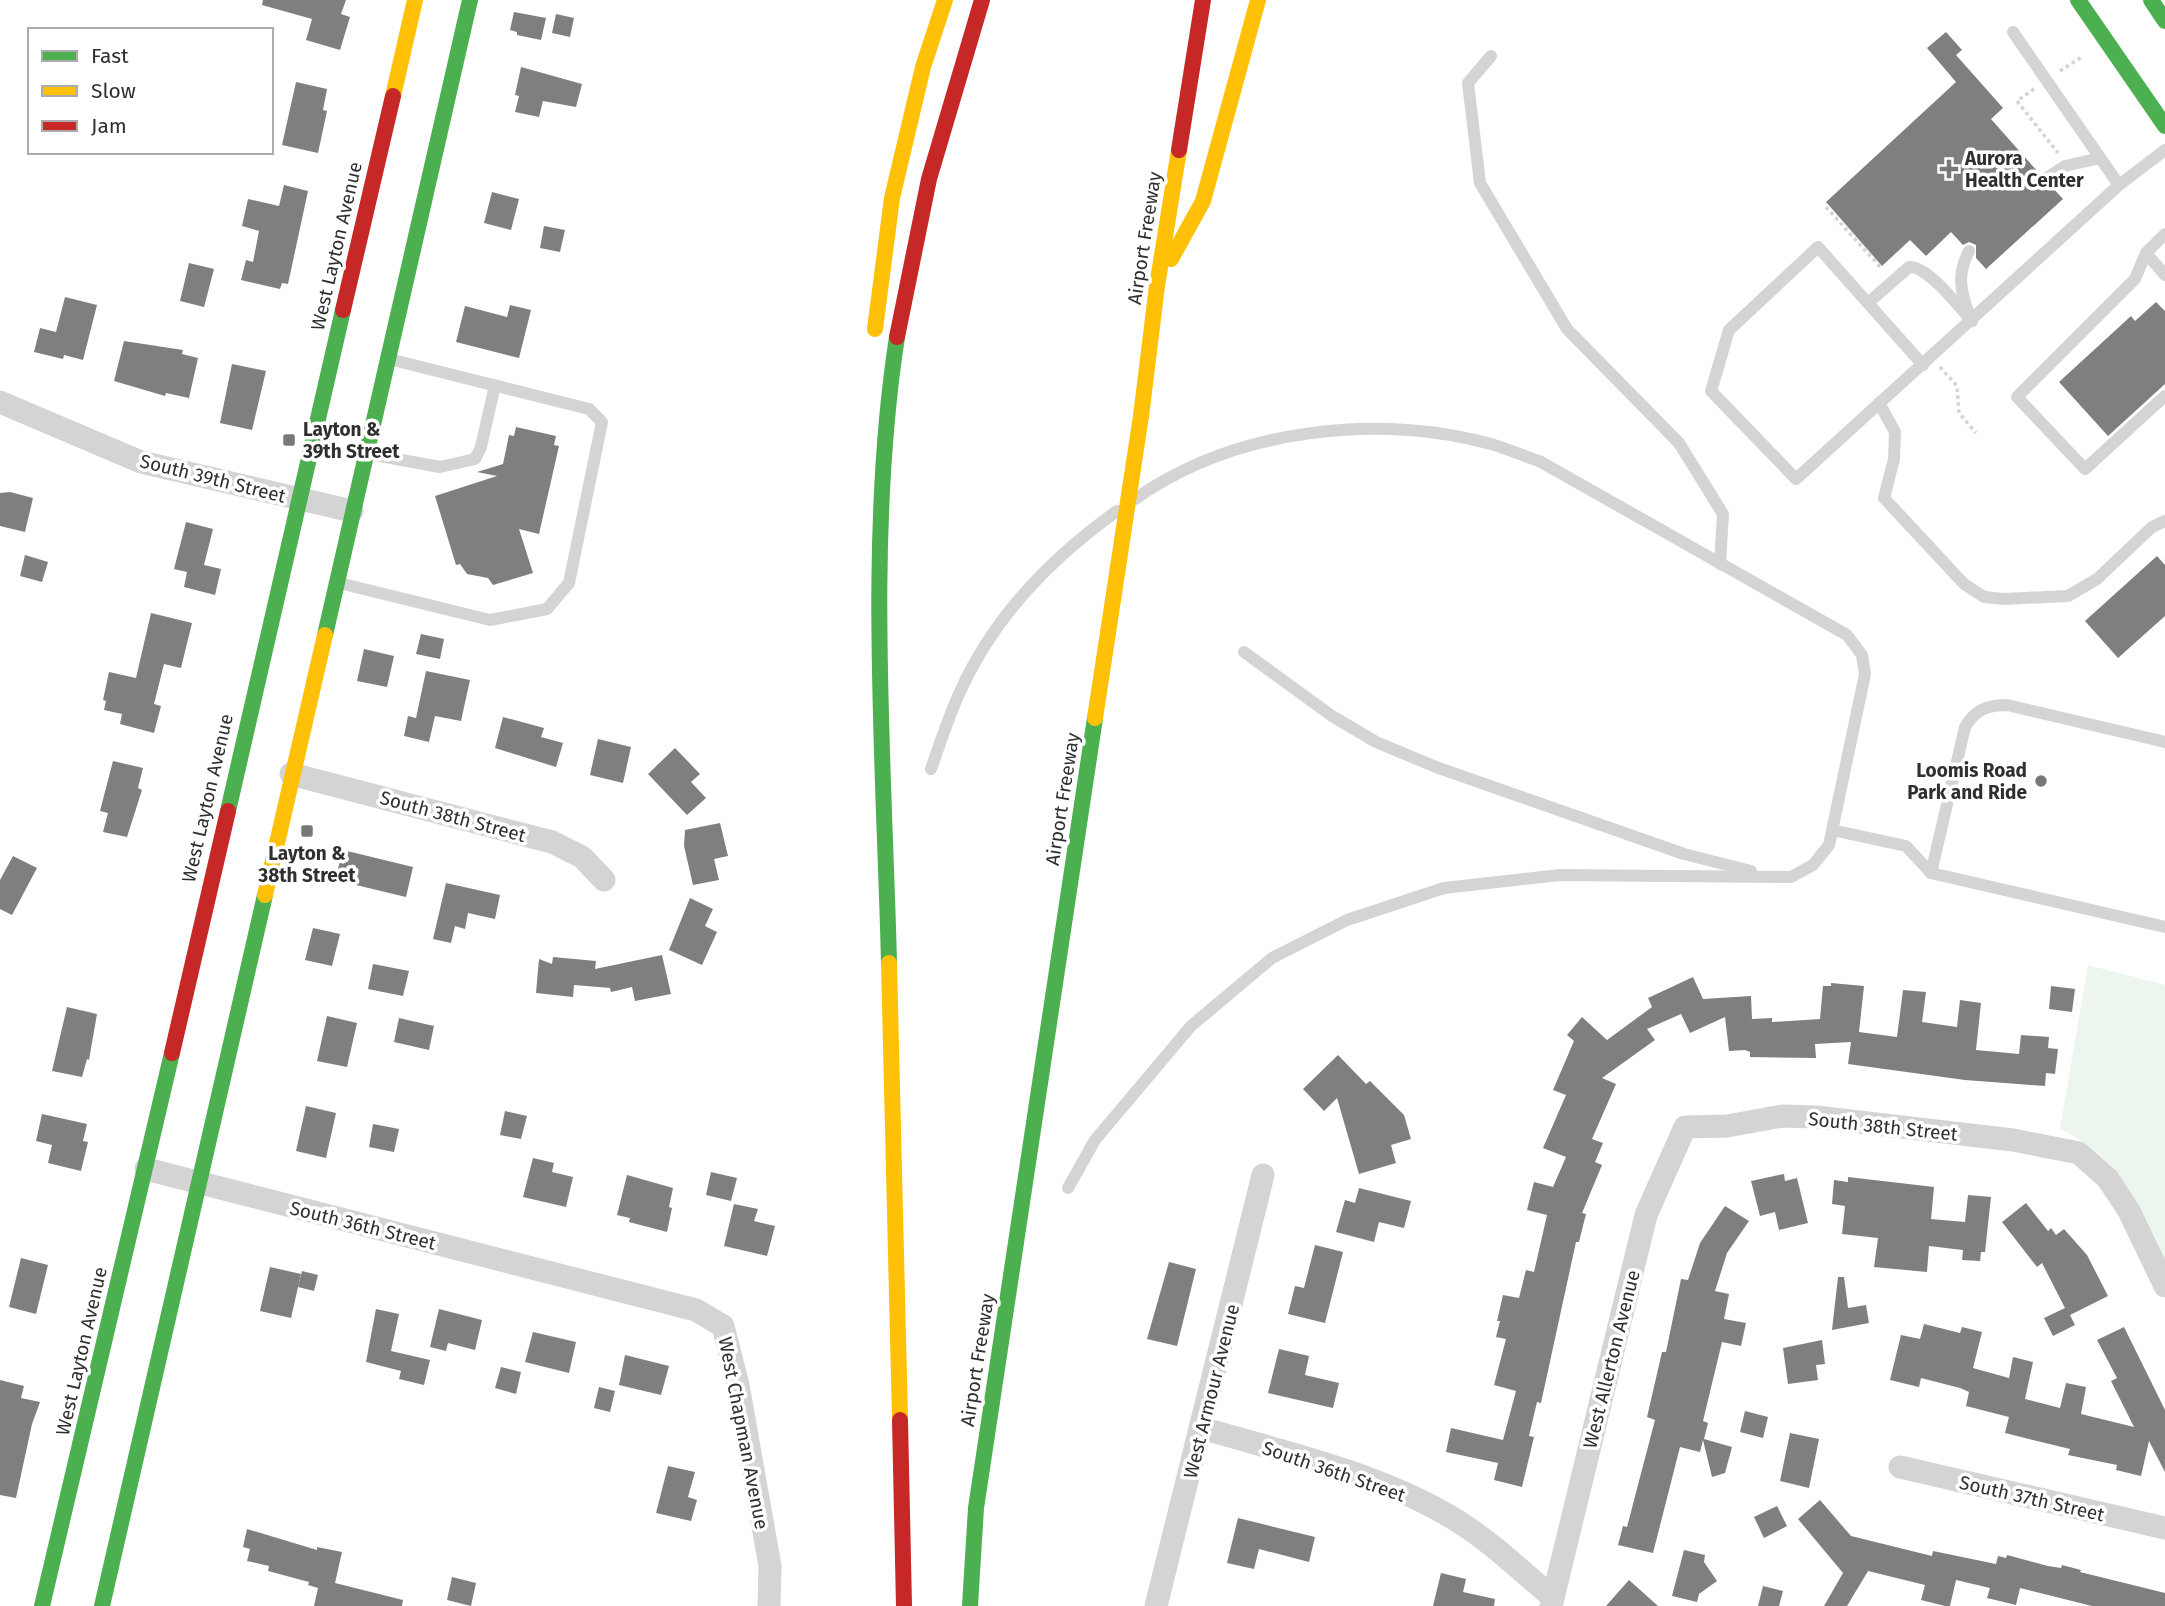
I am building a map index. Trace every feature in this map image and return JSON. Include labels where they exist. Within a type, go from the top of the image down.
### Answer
[{"type":"main road","name":"West Layton Avenue","points":[[42,1606],[146,1169],[212,868],[415,0]]},
{"type":"main road","points":[[102,1606],[201,1184],[291,774],[470,0]]},
{"type":"main road","points":[[893,364],[875,328],[881,266],[908,126],[923,67],[945,0]]},
{"type":"main road","points":[[904,1606],[881,623],[885,461],[893,364],[927,180],[952,88],[982,0]]},
{"type":"main road","name":"Airport Freeway","points":[[970,1606],[976,1508],[1141,416],[1157,286],[1203,0]]},
{"type":"main road","points":[[1157,286],[1203,201],[1258,0]]},
{"type":"main road","points":[[2078,0],[2165,126]]},
{"type":"main road","points":[[2151,0],[2165,21]]},
{"type":"street","name":"South 39th Street","points":[[0,402],[141,462],[352,511]]},
{"type":"street","name":"South 38th Street","points":[[291,774],[552,842],[582,857],[604,880]]},
{"type":"street","name":"South 38th Street","points":[[1685,1127],[1727,1126],[1782,1116],[1816,1117],[2013,1140],[2079,1153],[2108,1179],[2129,1211],[2165,1286]]},
{"type":"street","name":"West Allerton Avenue","points":[[1552,1602],[1646,1215],[1685,1127]]},
{"type":"street","name":"South 36th Street","points":[[146,1169],[580,1280]]},
{"type":"street","name":"West Armour Avenue","points":[[1156,1606],[1263,1175]]},
{"type":"street","name":"West Chapman Avenue","points":[[580,1280],[696,1310],[723,1326],[738,1385],[768,1553],[769,1606]]},
{"type":"street","name":"South 36th Street","points":[[1202,1428],[1335,1467],[1423,1503],[1488,1542],[1552,1602]]},
{"type":"street","name":"South 37th Street","points":[[1900,1467],[2165,1528]]},
{"type":"lane","points":[[2013,32],[2119,185]]},
{"type":"lane","points":[[1491,56],[1468,83],[1480,183],[1567,329],[1679,443],[1723,514],[1720,564]]},
{"type":"lane","points":[[1927,362],[1868,303],[1818,247],[1730,330],[1711,391],[1796,479],[1927,362],[2119,185],[2165,150]]},
{"type":"lane","points":[[2045,179],[2065,166],[2100,158]]},
{"type":"lane","points":[[2165,234],[2146,253],[2135,279],[2017,397],[2085,469],[2165,396]]},
{"type":"lane","points":[[1969,251],[1961,267],[1960,290],[1972,321]]},
{"type":"lane","points":[[2146,253],[2165,275]]},
{"type":"lane","points":[[1868,303],[1909,267],[1916,267],[1926,273],[1972,321]]},
{"type":"lane","points":[[335,582],[489,620],[547,608],[569,583],[602,422],[589,409],[387,358]]},
{"type":"lane","points":[[365,454],[440,467],[475,459],[481,447],[495,385]]},
{"type":"lane","points":[[1879,403],[1895,432],[1894,459],[1884,498],[1964,584],[1984,597],[2068,596],[2097,579],[2152,527],[2165,520]]},
{"type":"lane","points":[[931,769],[958,696],[994,630],[1033,583],[1076,540],[1140,495],[1198,464],[1251,445],[1356,428],[1403,429],[1490,444],[1541,463],[1847,635],[1862,655],[1865,674],[1829,845],[1813,865],[1791,877],[1560,875],[1444,888],[1347,920],[1272,958],[1191,1026],[1095,1140],[1068,1188]]},
{"type":"lane","points":[[1244,652],[1332,716],[1376,741],[1424,762],[1684,854],[1744,870],[1791,877]]},
{"type":"lane","points":[[1931,873],[1965,727],[1971,716],[1982,709],[2007,705],[2165,742]]},
{"type":"lane","points":[[1832,831],[1906,846],[1931,873],[2165,928]]},
{"type":"path","points":[[1826,207],[1883,270],[1892,263]]},
{"type":"path","points":[[1927,362],[1957,386],[1959,413],[1976,433]]},
{"type":"shaded area","points":[[2088,965],[2165,985],[2165,1260],[2135,1202],[2112,1168],[2081,1140],[2060,1129]]},
{"type":"building","points":[[263,0],[346,0],[341,14],[350,17],[340,50],[306,40],[312,19],[262,5]]},
{"type":"building","points":[[514,12],[546,18],[541,40],[517,35],[517,32],[510,30]]},
{"type":"building","points":[[556,14],[574,18],[570,37],[552,33]]},
{"type":"building","name":"Aurora Health Center","points":[[1946,32],[1962,50],[1956,55],[2003,108],[1991,119],[2039,173],[2038,184],[2045,188],[2051,186],[2063,199],[1986,269],[1976,258],[1976,245],[1969,242],[1963,245],[1951,232],[1926,256],[1910,240],[1882,266],[1826,202],[1956,82],[1927,48]]},
{"type":"building","points":[[521,67],[582,84],[576,107],[543,101],[539,117],[515,112],[519,96],[515,95]]},
{"type":"building","points":[[296,82],[327,89],[323,110],[327,111],[318,153],[282,145]]},
{"type":"building","points":[[284,185],[308,191],[288,284],[282,283],[280,289],[241,280],[246,260],[253,262],[259,231],[242,226],[248,199],[279,206]]},
{"type":"building","points":[[492,192],[519,199],[511,230],[484,223]]},
{"type":"building","points":[[544,226],[565,230],[560,252],[540,248]]},
{"type":"building","points":[[189,263],[214,269],[204,307],[180,301]]},
{"type":"building","points":[[65,297],[97,305],[83,360],[64,355],[63,359],[34,352],[40,328],[56,332]]},
{"type":"building","points":[[2156,302],[2165,311],[2165,384],[2108,436],[2059,382],[2131,316],[2135,321]]},
{"type":"building","points":[[510,305],[531,310],[519,358],[456,342],[465,306],[507,317]]},
{"type":"building","points":[[124,341],[183,350],[182,354],[198,358],[189,398],[166,393],[165,396],[114,381]]},
{"type":"building","points":[[232,364],[266,371],[252,430],[220,423]]},
{"type":"building","points":[[516,427],[556,436],[554,445],[559,446],[539,534],[519,529],[533,573],[493,585],[488,578],[467,574],[460,564],[456,565],[435,496],[497,476],[477,472],[503,464],[509,435],[514,436]]},
{"type":"building","points":[[10,492],[33,498],[25,532],[0,526],[0,493]]},
{"type":"building","points":[[186,522],[213,529],[204,565],[221,569],[215,595],[184,587],[187,572],[174,569]]},
{"type":"building","points":[[25,555],[48,562],[42,582],[20,576]]},
{"type":"building","points":[[2157,556],[2165,565],[2165,616],[2118,658],[2085,621]]},
{"type":"building","points":[[151,613],[192,623],[181,668],[164,664],[154,704],[161,706],[154,733],[120,724],[122,714],[104,710],[106,701],[103,700],[109,672],[136,678]]},
{"type":"building","points":[[421,634],[444,639],[440,659],[416,654]]},
{"type":"building","points":[[364,649],[394,656],[387,687],[357,681]]},
{"type":"building","points":[[426,671],[470,680],[461,721],[435,716],[429,742],[404,736],[408,716],[416,718]]},
{"type":"building","points":[[503,717],[544,728],[541,737],[563,743],[556,767],[495,748]]},
{"type":"building","points":[[598,739],[631,747],[623,783],[590,775]]},
{"type":"building","points":[[675,748],[700,774],[691,782],[706,798],[687,815],[648,774]]},
{"type":"building","points":[[113,761],[143,768],[138,788],[142,790],[127,837],[103,832],[108,813],[100,811]]},
{"type":"building","points":[[720,823],[728,856],[714,859],[719,880],[693,885],[684,846],[685,830]]},
{"type":"building","points":[[343,850],[413,867],[406,897],[335,880]]},
{"type":"building","points":[[13,856],[37,868],[12,915],[0,909],[0,880]]},
{"type":"building","points":[[446,883],[500,895],[495,919],[468,913],[465,929],[455,926],[451,943],[433,939]]},
{"type":"building","points":[[690,898],[713,909],[705,926],[717,932],[702,965],[669,950]]},
{"type":"building","points":[[313,928],[340,934],[332,966],[305,960]]},
{"type":"building","points":[[662,955],[671,994],[635,1001],[632,987],[611,992],[610,988],[574,985],[573,997],[536,993],[539,959],[552,964],[553,957],[596,961],[595,969]]},
{"type":"building","points":[[373,964],[409,971],[403,996],[368,989]]},
{"type":"building","points":[[1693,977],[1703,999],[1751,996],[1752,1019],[1772,1018],[1772,1022],[1820,1019],[1823,986],[1831,986],[1831,983],[1864,986],[1859,1032],[1897,1037],[1903,990],[1926,992],[1922,1022],[1957,1027],[1960,1000],[1981,1003],[1976,1050],[2019,1054],[2021,1035],[2049,1037],[2048,1048],[2058,1049],[2055,1074],[2046,1073],[2045,1086],[1965,1080],[1848,1064],[1851,1042],[1815,1044],[1816,1058],[1750,1057],[1750,1052],[1745,1050],[1729,1051],[1725,1017],[1690,1033],[1681,1014],[1647,1029],[1655,1040],[1602,1078],[1616,1084],[1592,1139],[1603,1143],[1595,1162],[1602,1165],[1582,1213],[1586,1214],[1579,1242],[1576,1242],[1541,1403],[1537,1402],[1529,1436],[1534,1437],[1522,1487],[1494,1480],[1498,1463],[1446,1452],[1451,1428],[1503,1440],[1516,1391],[1494,1385],[1506,1339],[1496,1337],[1500,1321],[1497,1321],[1503,1295],[1519,1298],[1526,1270],[1534,1272],[1547,1215],[1527,1210],[1534,1182],[1553,1187],[1566,1157],[1543,1148],[1566,1095],[1553,1090],[1574,1041],[1567,1035],[1582,1017],[1607,1040],[1652,1007],[1648,998]]},
{"type":"building","points":[[2051,986],[2075,989],[2072,1012],[2049,1009]]},
{"type":"building","points":[[67,1007],[97,1014],[89,1060],[87,1059],[82,1077],[52,1071]]},
{"type":"building","points":[[327,1016],[357,1023],[347,1067],[317,1061]]},
{"type":"building","points":[[399,1018],[434,1026],[429,1050],[394,1042]]},
{"type":"building","points":[[1338,1055],[1366,1084],[1370,1081],[1404,1115],[1411,1139],[1391,1145],[1396,1163],[1359,1174],[1337,1098],[1324,1111],[1303,1089]]},
{"type":"building","points":[[306,1106],[336,1113],[326,1158],[296,1151]]},
{"type":"building","points":[[505,1111],[527,1116],[521,1139],[500,1135]]},
{"type":"building","points":[[42,1114],[87,1124],[83,1141],[88,1142],[81,1171],[48,1163],[52,1145],[36,1141]]},
{"type":"building","points":[[373,1124],[399,1129],[394,1152],[369,1147]]},
{"type":"building","points":[[533,1158],[554,1163],[552,1172],[573,1177],[566,1207],[523,1197]]},
{"type":"building","points":[[711,1172],[737,1178],[731,1201],[706,1195]]},
{"type":"building","points":[[1784,1174],[1785,1181],[1797,1178],[1808,1223],[1779,1230],[1775,1212],[1760,1216],[1751,1181]]},
{"type":"building","points":[[627,1175],[673,1188],[667,1232],[629,1222],[630,1218],[617,1215]]},
{"type":"building","points":[[1848,1177],[1934,1187],[1931,1219],[1965,1222],[1968,1195],[1991,1197],[1985,1252],[1981,1252],[1980,1261],[1962,1260],[1963,1250],[1929,1246],[1927,1272],[1874,1267],[1878,1238],[1842,1234],[1845,1206],[1832,1204],[1834,1180],[1848,1182]]},
{"type":"building","points":[[1359,1188],[1411,1201],[1404,1228],[1379,1222],[1374,1242],[1336,1232],[1345,1200],[1355,1203]]},
{"type":"building","points":[[2026,1203],[2048,1231],[2051,1228],[2056,1235],[2064,1229],[2087,1255],[2108,1296],[2070,1315],[2075,1325],[2053,1336],[2044,1318],[2065,1308],[2042,1263],[2037,1267],[2002,1222]]},
{"type":"building","points":[[734,1204],[758,1209],[754,1221],[775,1226],[767,1256],[724,1246]]},
{"type":"building","points":[[1725,1206],[1749,1221],[1727,1253],[1715,1291],[1729,1294],[1724,1319],[1746,1323],[1741,1346],[1722,1342],[1703,1421],[1708,1423],[1704,1439],[1732,1447],[1725,1473],[1712,1477],[1703,1440],[1700,1452],[1680,1447],[1653,1553],[1618,1545],[1623,1526],[1627,1527],[1655,1420],[1647,1417],[1662,1352],[1666,1352],[1681,1279],[1688,1280],[1700,1243]]},
{"type":"building","points":[[1315,1245],[1343,1252],[1325,1323],[1288,1314],[1295,1286],[1304,1288]]},
{"type":"building","points":[[21,1258],[48,1265],[36,1314],[9,1307]]},
{"type":"building","points":[[1169,1262],[1196,1269],[1177,1346],[1147,1339]]},
{"type":"building","points":[[270,1267],[301,1274],[291,1318],[260,1311]]},
{"type":"building","points":[[302,1271],[318,1275],[314,1291],[298,1287]]},
{"type":"building","points":[[1838,1277],[1844,1277],[1848,1308],[1866,1305],[1869,1323],[1832,1330]]},
{"type":"building","points":[[376,1309],[399,1314],[391,1351],[430,1360],[424,1385],[399,1379],[401,1371],[366,1362]]},
{"type":"building","points":[[439,1309],[482,1320],[475,1350],[448,1343],[446,1351],[430,1347]]},
{"type":"building","points":[[1924,1324],[1960,1333],[1962,1327],[1982,1332],[1973,1368],[2009,1378],[2013,1357],[2033,1362],[2025,1399],[2060,1408],[2066,1383],[2086,1387],[2081,1414],[2134,1427],[2111,1381],[2117,1378],[2097,1340],[2124,1327],[2165,1410],[2165,1472],[2149,1441],[2141,1476],[2116,1470],[2117,1465],[2068,1455],[2070,1449],[2005,1433],[2009,1417],[1966,1406],[1969,1392],[1960,1388],[1921,1378],[1919,1387],[1890,1380],[1901,1335],[1920,1339]]},
{"type":"building","points":[[533,1332],[576,1342],[569,1373],[525,1362]]},
{"type":"building","points":[[1822,1340],[1825,1364],[1816,1365],[1818,1380],[1788,1384],[1783,1348]]},
{"type":"building","points":[[1279,1349],[1309,1356],[1305,1375],[1339,1383],[1333,1408],[1268,1393]]},
{"type":"building","points":[[625,1355],[669,1366],[661,1395],[619,1385]]},
{"type":"building","points":[[501,1367],[521,1372],[516,1394],[495,1388]]},
{"type":"building","points":[[0,1380],[24,1386],[21,1398],[40,1402],[32,1424],[16,1498],[0,1495]]},
{"type":"building","points":[[599,1387],[615,1391],[610,1412],[594,1408]]},
{"type":"building","points":[[1745,1411],[1768,1417],[1763,1438],[1740,1432]]},
{"type":"building","points":[[1790,1433],[1819,1439],[1809,1488],[1780,1481]]},
{"type":"building","points":[[668,1466],[695,1472],[688,1497],[697,1500],[691,1521],[656,1513]]},
{"type":"building","points":[[1820,1500],[1851,1536],[1932,1556],[1933,1551],[1996,1564],[1998,1556],[2006,1558],[2007,1555],[2048,1566],[2061,1568],[2062,1565],[2165,1593],[2165,1606],[2092,1606],[2020,1588],[2016,1605],[1987,1598],[1990,1588],[1956,1580],[1950,1606],[1945,1606],[1921,1600],[1925,1585],[1868,1571],[1847,1606],[1824,1606],[1843,1573],[1798,1519]]},
{"type":"building","points":[[1777,1506],[1787,1526],[1764,1538],[1754,1517]]},
{"type":"building","points":[[1238,1518],[1315,1537],[1309,1562],[1259,1549],[1254,1569],[1227,1563]]},
{"type":"building","points":[[247,1529],[317,1550],[317,1547],[342,1552],[335,1583],[403,1600],[402,1606],[314,1606],[318,1588],[308,1585],[309,1582],[268,1571],[269,1566],[247,1561],[250,1549],[243,1547]]},
{"type":"building","points":[[1684,1550],[1705,1555],[1704,1562],[1717,1581],[1699,1594],[1697,1602],[1672,1596]]},
{"type":"building","points":[[1441,1573],[1466,1579],[1463,1592],[1495,1599],[1494,1606],[1433,1606]]},
{"type":"building","points":[[452,1577],[476,1583],[471,1606],[447,1600]]},
{"type":"building","points":[[1629,1580],[1658,1606],[1606,1606]]},
{"type":"building","points":[[1763,1586],[1783,1591],[1779,1606],[1758,1606]]},
{"type":"traffic: fast","points":[[325,635],[470,0]]},
{"type":"traffic: fast","points":[[2078,0],[2165,126]]},
{"type":"traffic: fast","points":[[2151,0],[2165,21]]},
{"type":"traffic: fast","points":[[228,811],[343,310]]},
{"type":"traffic: fast","points":[[889,963],[881,728],[880,569],[882,491],[897,337]]},
{"type":"traffic: fast","points":[[970,1606],[976,1508],[1095,718]]},
{"type":"traffic: fast","points":[[102,1606],[265,895]]},
{"type":"traffic: fast","points":[[42,1606],[172,1053]]},
{"type":"traffic: slow","points":[[393,96],[415,0]]},
{"type":"traffic: slow","points":[[875,329],[892,198],[923,67],[945,0]]},
{"type":"traffic: slow","points":[[1171,259],[1203,201],[1258,0]]},
{"type":"traffic: slow","points":[[1141,416],[1157,286],[1179,150]]},
{"type":"traffic: slow","points":[[1118,567],[1141,416]]},
{"type":"traffic: slow","points":[[1095,718],[1118,567]]},
{"type":"traffic: slow","points":[[265,895],[325,635]]},
{"type":"traffic: slow","points":[[889,963],[900,1420]]},
{"type":"traffic: jam","points":[[897,337],[929,179],[982,0]]},
{"type":"traffic: jam","points":[[1179,150],[1203,0]]},
{"type":"traffic: jam","points":[[343,310],[393,96]]},
{"type":"traffic: jam","points":[[172,1053],[228,811]]},
{"type":"traffic: jam","points":[[900,1420],[904,1606]]},
{"type":"place","name":"Aurora Health Center","points":[[1949,169]]},
{"type":"place","name":"Layton & 39th Street","points":[[289,440]]},
{"type":"place","name":"Loomis Road Park and Ride","points":[[2041,781]]},
{"type":"place","name":"Layton & 38th Street","points":[[307,831]]}]
